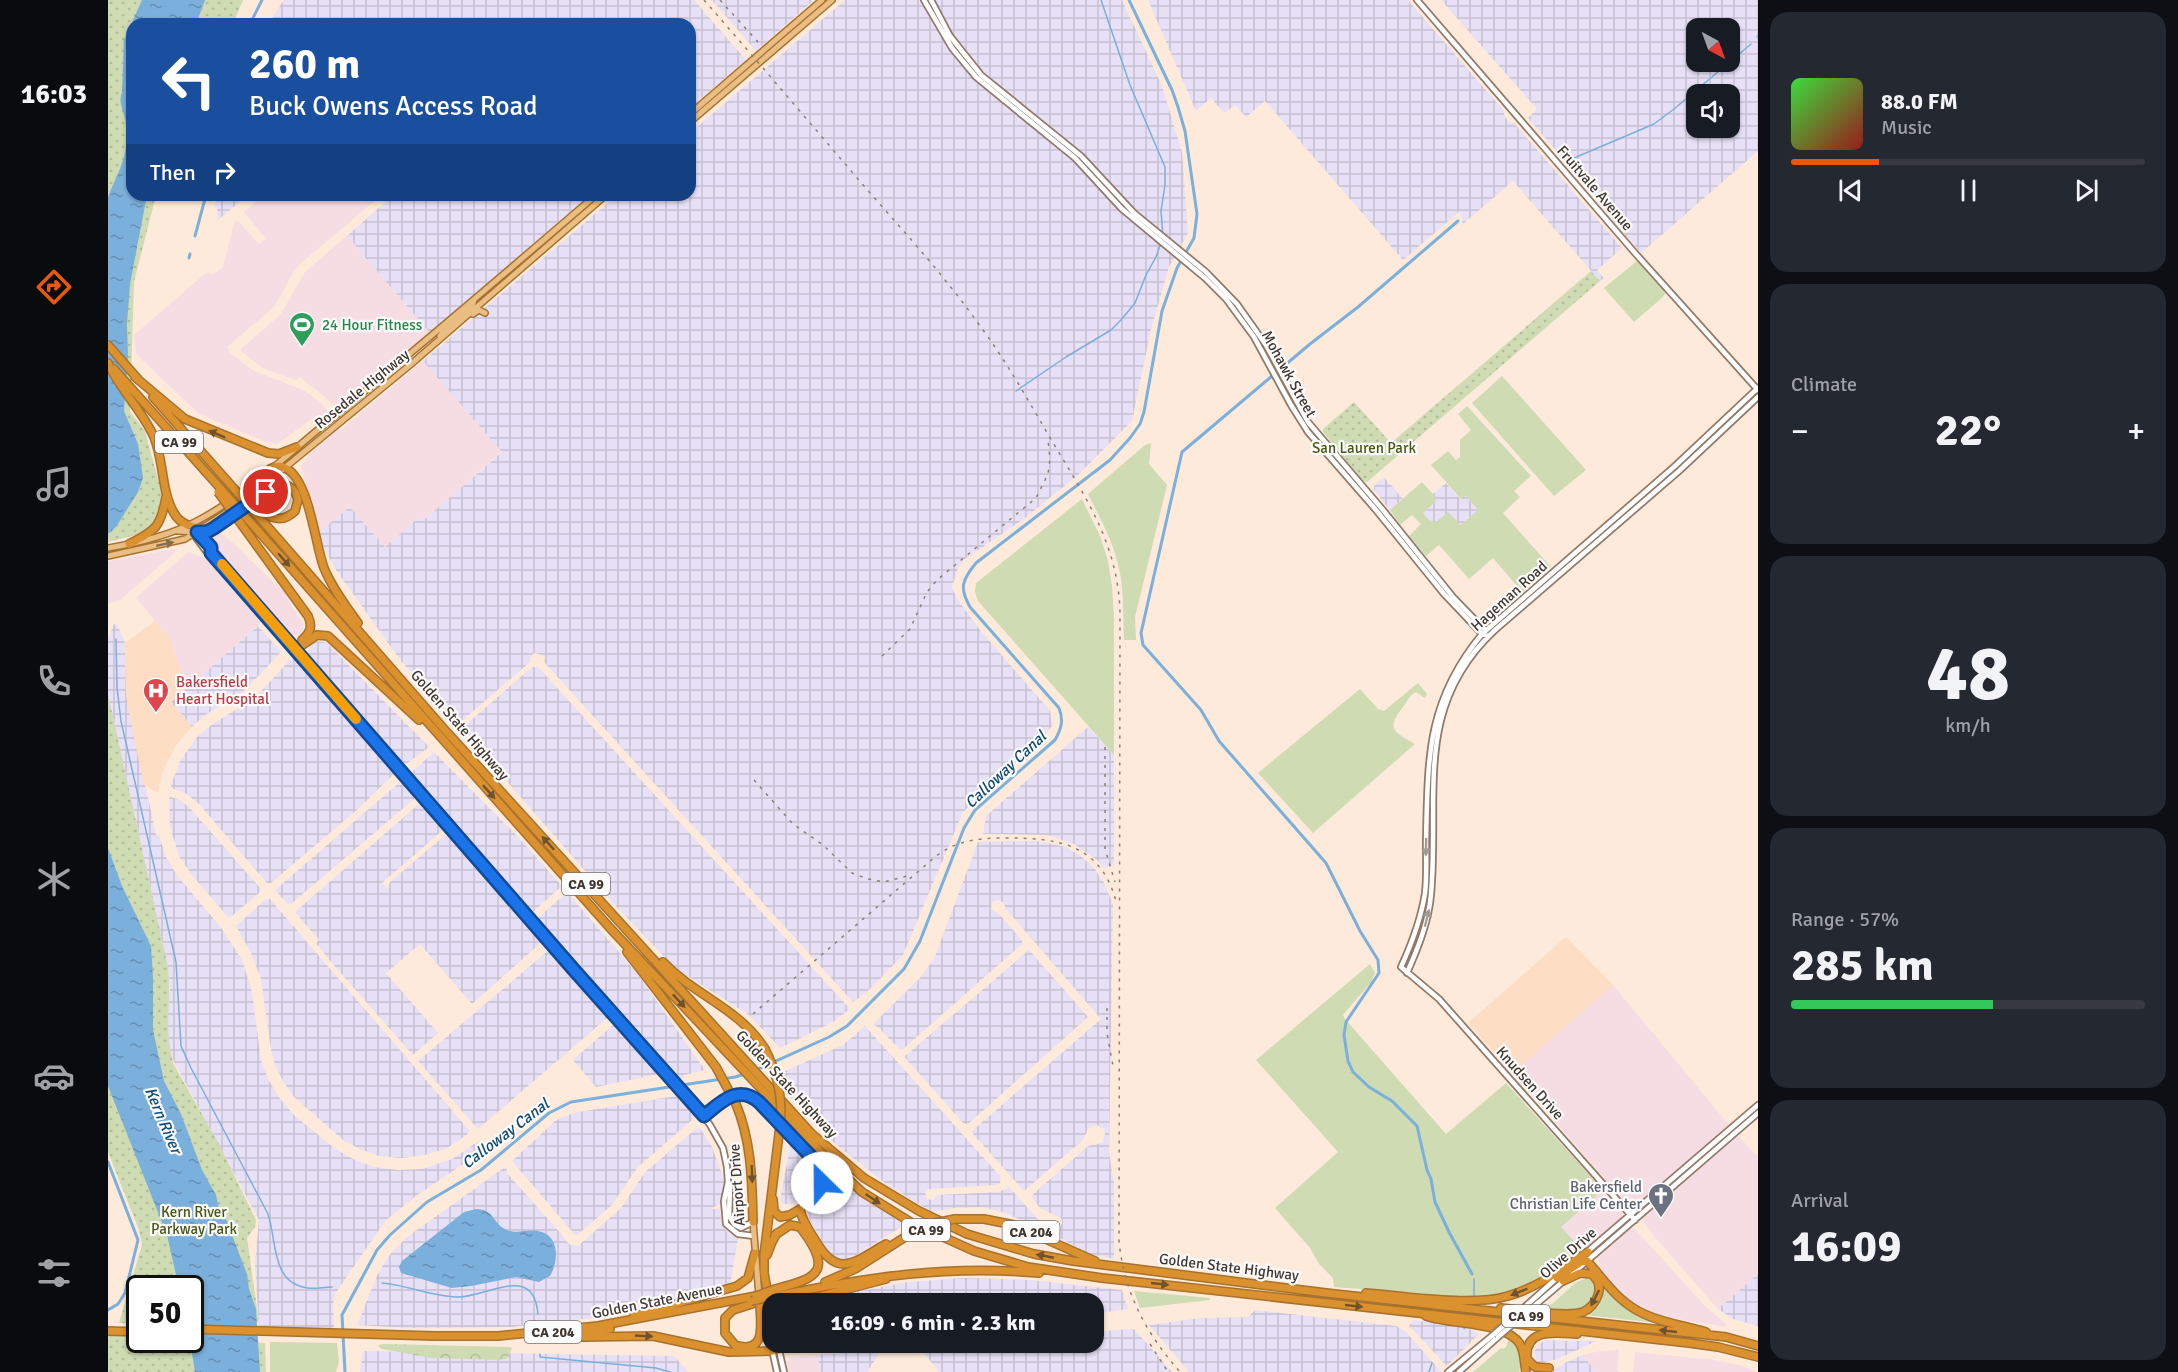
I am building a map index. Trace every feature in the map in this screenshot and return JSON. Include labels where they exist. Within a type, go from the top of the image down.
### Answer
[{"type":"highway","name":"CA 99","points":[[108,345],[135,377]]},
{"type":"highway","points":[[108,363],[113,375],[141,413],[155,440],[167,494],[174,514],[194,530],[207,532],[275,485],[285,484],[291,487],[298,500],[295,511],[283,519],[271,518],[254,508]]},
{"type":"highway","name":"Golden State Highway","points":[[108,363],[215,483],[242,519],[610,928],[709,1034],[862,1192],[912,1223],[960,1246],[1029,1267],[1102,1278],[1718,1347],[1758,1357]]},
{"type":"highway","points":[[135,377],[178,414],[191,422],[268,453],[279,454],[297,447]]},
{"type":"highway","name":"Golden State Highway","points":[[135,377],[254,508],[444,729],[715,1026],[788,1113],[864,1178],[887,1193],[967,1234],[1021,1251],[1073,1261],[1326,1293],[1726,1337],[1758,1346]]},
{"type":"highway","points":[[270,468],[285,467],[302,486],[326,573],[379,652]]},
{"type":"highway","points":[[129,544],[142,538],[156,526],[164,514],[167,494]]},
{"type":"highway","points":[[242,519],[310,620],[310,632],[295,650]]},
{"type":"highway","points":[[194,530],[205,527]]},
{"type":"highway","points":[[295,650],[317,634],[328,636],[437,735]]},
{"type":"highway","name":"Airport Drive","points":[[619,920],[676,976],[739,1018],[754,1033],[765,1049],[775,1071],[781,1114],[765,1232],[763,1262],[768,1293]]},
{"type":"highway","name":"Airport Drive","points":[[610,928],[616,939],[716,1067],[736,1104],[745,1127],[751,1158],[753,1222]]},
{"type":"highway","points":[[774,1172],[772,1204],[776,1214],[785,1217],[800,1209]]},
{"type":"highway","points":[[800,1209],[803,1220],[825,1256],[838,1264],[855,1262],[913,1231]]},
{"type":"highway","points":[[765,1278],[768,1253],[775,1235],[800,1209]]},
{"type":"highway","name":"CA 204","points":[[913,1231],[955,1219],[984,1219],[1014,1225],[1102,1264]]},
{"type":"highway","points":[[775,1235],[790,1224],[800,1227],[816,1252],[819,1264],[815,1274],[807,1280],[775,1293]]},
{"type":"highway","name":"Golden State Avenue","points":[[775,1293],[844,1275],[913,1231]]},
{"type":"highway","points":[[1326,1293],[1341,1291],[1470,1300],[1495,1299],[1531,1287],[1588,1252]]},
{"type":"highway","points":[[598,1326],[737,1286],[748,1278],[755,1253]]},
{"type":"highway","points":[[1560,1280],[1581,1262],[1587,1261],[1621,1299],[1638,1312],[1726,1337]]},
{"type":"highway","name":"Golden State Avenue","points":[[775,1293],[905,1273],[977,1270],[1102,1278]]},
{"type":"highway","points":[[831,1293],[905,1273]]},
{"type":"highway","points":[[1464,1308],[1479,1306],[1575,1314],[1588,1309],[1597,1299],[1599,1284],[1591,1274],[1580,1273],[1560,1280]]},
{"type":"highway","name":"Golden State Avenue","points":[[353,1336],[472,1341],[543,1337],[616,1328],[762,1297]]},
{"type":"highway","points":[[754,1300],[762,1328],[759,1338],[751,1345],[735,1345],[725,1333],[725,1318],[735,1309],[754,1300]]},
{"type":"highway","name":"Golden State Avenue","points":[[204,1331],[334,1336],[498,1336],[598,1326],[754,1300]]},
{"type":"highway","points":[[1415,1312],[1433,1319],[1506,1332],[1520,1345],[1526,1361],[1535,1367],[1549,1368]]},
{"type":"highway","points":[[108,1329],[126,1329]]},
{"type":"highway","points":[[1526,1372],[1527,1347],[1534,1337],[1544,1333],[1661,1340]]},
{"type":"highway","points":[[543,1337],[642,1336],[677,1340],[729,1352],[762,1349]]},
{"type":"main road","points":[[696,109],[822,0]]},
{"type":"main road","points":[[696,117],[832,0]]},
{"type":"main road","name":"Mohawk Street","points":[[924,0],[952,48],[976,77],[1075,158],[1122,209],[1214,279],[1242,310]]},
{"type":"main road","name":"Mohawk Street","points":[[932,0],[950,36],[981,75],[1081,156],[1134,213],[1182,256]]},
{"type":"main road","name":"Fruitvale Avenue","points":[[1417,0],[1635,253],[1758,389]]},
{"type":"main road","name":"Rosedale Highway","points":[[111,555],[176,542],[194,530],[200,519],[233,498],[297,447],[589,201]]},
{"type":"main road","name":"Rosedale Highway","points":[[205,527],[285,467],[438,340],[599,201]]},
{"type":"main road","points":[[548,245],[551,234]]},
{"type":"main road","name":"Mohawk Street","points":[[1187,260],[1240,317],[1278,374],[1289,402],[1303,424],[1444,594],[1488,636]]},
{"type":"main road","points":[[1217,290],[1242,310],[1266,345],[1278,374],[1314,430],[1365,489]]},
{"type":"main road","points":[[438,340],[445,329],[473,304],[474,300]]},
{"type":"main road","points":[[438,340],[447,336],[479,310],[485,313]]},
{"type":"main road","points":[[1240,317],[1245,318],[1266,345]]},
{"type":"main road","name":"Hageman Road","points":[[1401,967],[1419,920],[1425,890],[1429,755],[1434,723],[1452,676],[1484,632],[1675,466],[1758,389]]},
{"type":"main road","name":"Hageman Road","points":[[1407,973],[1425,925],[1431,894],[1433,769],[1436,738],[1442,715],[1456,681],[1488,636],[1758,398]]},
{"type":"main road","points":[[1289,402],[1308,428],[1314,430]]},
{"type":"main road","points":[[1706,445],[1720,430],[1725,419]]},
{"type":"main road","points":[[1332,459],[1359,487],[1365,489]]},
{"type":"main road","name":"Mohawk Street","points":[[1365,489],[1484,632]]},
{"type":"main road","points":[[1593,545],[1596,539],[1612,525],[1613,519]]},
{"type":"main road","points":[[194,530],[211,547],[211,553],[295,650],[704,1116],[723,1148],[730,1186],[728,1212],[730,1220],[741,1228],[753,1222]]},
{"type":"main road","name":"Rosedale Highway","points":[[110,548],[172,532],[194,530]]},
{"type":"main road","points":[[1522,607],[1521,603],[1543,581]]},
{"type":"main road","name":"Knudsen Drive","points":[[1401,967],[1439,999],[1635,1220]]},
{"type":"main road","points":[[704,1116],[724,1099],[738,1094],[752,1096],[759,1102],[822,1171],[821,1187],[800,1209]]},
{"type":"main road","name":"Olive Drive","points":[[1449,1372],[1560,1280],[1588,1252],[1758,1105]]},
{"type":"main road","name":"Olive Drive","points":[[1587,1261],[1758,1113]]},
{"type":"main road","points":[[1688,1174],[1701,1159],[1701,1154]]},
{"type":"main road","points":[[728,1182],[724,1201],[726,1224],[738,1234],[754,1236]]},
{"type":"main road","name":"Airport Drive","points":[[753,1222],[754,1300],[762,1317]]},
{"type":"main road","name":"Olive Drive","points":[[1459,1372],[1495,1336]]},
{"type":"main road","name":"Airport Drive","points":[[776,1353],[777,1372]]},
{"type":"main road","name":"Airport Drive","points":[[778,1353],[784,1372]]},
{"type":"shaded area","points":[[284,0],[694,0],[746,60],[696,103],[696,18],[272,18]]},
{"type":"shaded area","points":[[712,0],[814,0],[756,51]]},
{"type":"shaded area","points":[[845,0],[1122,0],[1162,86],[1182,152],[1188,233],[1169,267],[1151,329],[1132,421],[1078,475],[1025,518],[965,559],[958,568],[952,587],[957,599],[980,630],[1050,711],[1052,726],[963,812],[903,955],[866,993],[853,1002],[544,662],[545,656],[534,653],[530,657],[530,662],[457,725],[401,661],[336,570],[323,546],[319,532],[350,507],[385,547],[418,518],[426,518],[502,452],[423,361],[610,201],[696,201],[696,128]]},
{"type":"shaded area","points":[[1148,0],[1408,0],[1504,111],[1504,116],[1510,123],[1514,123],[1622,248],[1597,270],[1604,278],[1600,281],[1513,181],[1463,224],[1460,211],[1403,260],[1265,101],[1246,117],[1235,105],[1224,113],[1211,98],[1196,111]]},
{"type":"shaded area","points":[[1441,0],[1758,0],[1758,151],[1641,253],[1609,216],[1611,214],[1528,118],[1537,109]]},
{"type":"shaded area","points":[[216,201],[241,201],[218,220],[217,208],[214,207]]},
{"type":"shaded area","points":[[256,201],[374,201],[301,263],[274,307],[227,347],[230,353],[252,370],[303,390],[319,401],[331,415],[324,421],[316,416],[277,444],[263,441],[198,413],[136,354],[134,335],[206,273],[214,274],[223,267],[234,223],[237,220],[259,244],[266,239],[244,212]]},
{"type":"shaded area","points":[[386,201],[583,201],[430,333],[347,236]]},
{"type":"shaded area","points":[[347,236],[430,333],[337,410],[300,377],[296,380],[264,369],[241,349],[281,314],[305,272]]},
{"type":"shaded area","points":[[423,361],[502,451],[426,518],[418,518],[385,547],[350,507],[319,532],[301,466],[311,452],[337,429],[342,429]]},
{"type":"shaded area","points":[[1384,477],[1403,499],[1390,510],[1374,490],[1374,486]]},
{"type":"shaded area","points":[[1446,483],[1460,499],[1465,495],[1479,510],[1461,525],[1436,523],[1429,520],[1423,513],[1436,501],[1433,494]]},
{"type":"shaded area","points":[[219,532],[286,594],[285,596],[303,623],[303,630],[299,635],[291,635],[220,554],[209,538]]},
{"type":"shaded area","points":[[178,550],[120,600],[108,604],[108,561]]},
{"type":"shaded area","points":[[188,552],[207,559],[262,622],[187,688],[170,638],[136,598]]},
{"type":"shaded area","name":"Bakersfield Heart Hospital","points":[[155,621],[170,638],[187,688],[171,702],[192,727],[177,744],[168,760],[161,776],[158,793],[144,785],[126,695],[125,643]]},
{"type":"shaded area","points":[[114,624],[117,625],[125,643],[126,695],[156,835],[159,835],[165,855],[176,874],[222,929],[242,960],[252,992],[261,1060],[278,1096],[294,1115],[334,1148],[374,1167],[398,1170],[422,1169],[452,1159],[479,1141],[487,1148],[416,1196],[385,1221],[335,1294],[334,1328],[259,1326],[255,1263],[259,1220],[171,1056],[167,1031],[170,986],[168,967],[108,694],[108,640]]},
{"type":"shaded area","points":[[258,626],[281,652],[243,692],[205,715],[192,727],[171,702]]},
{"type":"shaded area","points":[[319,641],[327,643],[429,747],[406,764],[402,764],[308,655],[309,645]]},
{"type":"shaded area","points":[[294,659],[356,726],[395,773],[358,809],[271,883],[267,883],[199,804],[185,793],[172,788],[171,785],[180,761],[197,737],[214,723],[255,698],[290,660]]},
{"type":"shaded area","points":[[532,667],[538,667],[850,1009],[833,1022],[780,1048],[749,1015],[675,968],[614,904],[461,729]]},
{"type":"shaded area","points":[[1088,727],[1114,755],[1114,865],[1104,868],[1097,860],[1074,844],[1048,835],[983,834],[986,816]]},
{"type":"shaded area","points":[[434,752],[520,839],[562,886],[533,912],[412,776],[413,771]]},
{"type":"shaded area","points":[[400,782],[404,782],[415,794],[414,799],[291,904],[288,904],[275,890]]},
{"type":"shaded area","points":[[169,797],[178,799],[188,806],[261,889],[231,917],[228,917],[192,875],[179,856],[170,827]]},
{"type":"shaded area","points":[[420,803],[443,830],[382,883],[387,890],[390,882],[444,836],[451,835],[542,942],[472,1004],[420,944],[386,973],[438,1033],[413,1055],[331,962],[316,943],[319,940],[295,912]]},
{"type":"shaded area","points":[[1037,841],[1066,847],[1081,856],[1095,869],[1113,904],[1109,1153],[1114,1184],[1114,1259],[1090,1254],[1050,1233],[1059,1230],[1062,1223],[1061,1218],[1040,1208],[1033,1199],[1033,1194],[1088,1146],[1102,1143],[1105,1135],[1104,1129],[1097,1125],[1089,1127],[1083,1140],[1024,1191],[972,1131],[1101,1019],[1006,909],[1003,902],[997,900],[992,902],[991,909],[1000,915],[1022,940],[1022,944],[903,1049],[899,1049],[873,1024],[919,979],[934,959],[978,842]]},
{"type":"shaded area","points":[[567,892],[637,973],[705,1070],[679,1078],[581,970],[538,918]]},
{"type":"shaded area","points":[[266,899],[270,899],[469,1130],[467,1135],[447,1148],[425,1155],[402,1158],[379,1156],[343,1140],[294,1097],[275,1065],[261,979],[251,953],[236,926]]},
{"type":"shaded area","points":[[1566,937],[1613,985],[1512,1073],[1468,1023]]},
{"type":"shaded area","points":[[550,949],[606,1011],[607,1018],[478,1129],[418,1061]]},
{"type":"shaded area","points":[[1029,950],[1088,1017],[968,1124],[964,1124],[905,1056]]},
{"type":"shaded area","points":[[1613,985],[1729,1125],[1637,1205],[1630,1205],[1622,1211],[1622,1218],[1583,1251],[1560,1227],[1609,1183],[1512,1073]]},
{"type":"shaded area","points":[[613,1025],[659,1074],[596,1087],[573,1060]]},
{"type":"shaded area","points":[[865,1026],[1001,1177],[1000,1183],[995,1185],[929,1189],[925,1193],[927,1199],[933,1200],[938,1195],[999,1192],[1009,1187],[1050,1233],[1003,1212],[982,1207],[931,1212],[881,1180],[832,1141],[789,1096],[781,1073],[843,1045]]},
{"type":"shaded area","points":[[676,1096],[694,1115],[693,1119],[637,1168],[612,1205],[576,1236],[512,1161],[556,1120],[573,1113]]},
{"type":"shaded area","points":[[697,1128],[700,1128],[712,1147],[726,1185],[727,1195],[721,1198],[722,1202],[711,1209],[720,1209],[724,1228],[738,1238],[731,1280],[725,1289],[637,1313],[512,1327],[410,1328],[357,1325],[387,1258],[407,1237],[505,1167],[506,1172],[566,1241],[578,1246],[621,1208],[645,1172]]},
{"type":"shaded area","points":[[1738,1136],[1758,1157],[1758,1274],[1718,1309],[1642,1219]]},
{"type":"shaded area","points":[[791,1142],[814,1168],[818,1177],[814,1187],[799,1201],[783,1204],[780,1200]]},
{"type":"shaded area","points":[[828,1169],[863,1198],[867,1198],[906,1224],[856,1255],[844,1259],[834,1257],[809,1219],[807,1208],[825,1187]]},
{"type":"shaded area","points":[[1635,1229],[1705,1306],[1726,1324],[1726,1327],[1655,1315],[1640,1308],[1626,1297],[1599,1268],[1598,1258],[1629,1230]]},
{"type":"shaded area","points":[[1758,1274],[1758,1326],[1733,1319],[1718,1309]]},
{"type":"shaded area","points":[[964,1278],[1031,1280],[1122,1290],[1128,1309],[1104,1313],[1104,1293],[852,1293],[908,1282]]},
{"type":"shaded area","points":[[1255,1310],[1396,1326],[1405,1331],[1440,1372],[1189,1372],[1149,1325],[1201,1318],[1248,1317]]},
{"type":"shaded area","points":[[1413,1320],[1468,1328],[1479,1334],[1447,1366],[1409,1326]]},
{"type":"shaded area","points":[[1134,1329],[1172,1372],[940,1372],[923,1353],[1104,1353],[1104,1330]]},
{"type":"shaded area","points":[[1546,1340],[1597,1341],[1555,1360],[1538,1363],[1534,1352],[1539,1344]]},
{"type":"shaded area","points":[[1619,1350],[1617,1368],[1620,1372],[1597,1372],[1582,1355],[1601,1351]]},
{"type":"shaded area","points":[[363,1351],[674,1356],[688,1372],[360,1372]]},
{"type":"shaded area","points":[[1635,1352],[1715,1360],[1743,1366],[1756,1372],[1633,1372]]},
{"type":"shaded area","points":[[880,1353],[867,1372],[820,1372],[818,1355]]},
{"type":"shaded area","points":[[818,1355],[820,1372],[789,1372],[787,1363],[790,1357]]},
{"type":"shaded area","points":[[1582,1355],[1597,1372],[1549,1372],[1567,1362]]},
{"type":"green space","points":[[108,0],[243,0],[236,18],[126,18],[126,201],[154,201],[134,282],[130,412],[145,431],[163,498],[159,518],[144,533],[108,542]]},
{"type":"green space","points":[[1637,261],[1666,292],[1634,322],[1604,288]]},
{"type":"green space","name":"San Lauren Park","points":[[1591,271],[1600,281],[1367,482],[1363,481],[1323,432],[1323,429],[1354,402],[1391,443]]},
{"type":"green space","points":[[1502,376],[1586,470],[1554,496],[1472,403]]},
{"type":"green space","points":[[1467,406],[1531,476],[1514,491],[1520,497],[1503,513],[1551,567],[1522,592],[1493,558],[1469,579],[1439,545],[1426,556],[1409,536],[1421,524],[1412,515],[1400,525],[1390,510],[1422,482],[1436,501],[1423,513],[1429,520],[1436,522],[1448,512],[1461,525],[1478,510],[1466,496],[1461,499],[1431,465],[1448,451],[1456,460],[1460,457],[1460,440],[1471,430],[1458,414]]},
{"type":"green space","points":[[1151,443],[1149,464],[1167,485],[1135,617],[1136,640],[1124,640],[1122,590],[1118,563],[1107,533],[1088,494],[1145,445]]},
{"type":"green space","points":[[1082,499],[1100,536],[1108,561],[1112,586],[1114,755],[978,601],[975,592],[976,583]]},
{"type":"green space","points":[[1418,683],[1427,694],[1425,698],[1416,692],[1412,695],[1398,714],[1394,725],[1394,729],[1401,736],[1415,744],[1313,833],[1258,773],[1360,689],[1378,709],[1384,711]]},
{"type":"green space","name":"Kern River Parkway Park","points":[[108,694],[168,967],[168,1028],[171,1053],[174,1065],[219,1144],[256,1220],[255,1227],[247,1238],[259,1322],[204,1320],[204,1275],[133,1275],[142,1245],[139,1230],[108,1152]]},
{"type":"green space","points":[[1370,964],[1375,973],[1371,982],[1343,1015],[1345,1019],[1446,1134],[1506,1083],[1603,1190],[1561,1227],[1583,1251],[1522,1287],[1497,1296],[1469,1297],[1334,1287],[1333,1278],[1319,1264],[1310,1248],[1275,1208],[1338,1152],[1256,1060]]},
{"type":"green space","points":[[1587,1278],[1593,1282],[1595,1289],[1591,1301],[1585,1306],[1571,1310],[1539,1309],[1552,1304],[1575,1283]]},
{"type":"green space","points":[[1601,1282],[1627,1307],[1659,1323],[1584,1315],[1600,1303],[1603,1294]]},
{"type":"green space","points":[[1134,1291],[1210,1298],[1210,1300],[1140,1308]]},
{"type":"green space","name":"Kern River Parkway Park","points":[[126,1299],[126,1323],[119,1323]]},
{"type":"green space","points":[[108,1334],[126,1335],[126,1353],[204,1353],[204,1342],[265,1343],[266,1372],[108,1372]]},
{"type":"green space","points":[[1509,1338],[1516,1345],[1520,1354],[1519,1372],[1473,1372],[1501,1348],[1506,1347]]},
{"type":"green space","points":[[270,1342],[337,1343],[339,1362],[336,1372],[270,1372]]},
{"type":"green space","points":[[382,1344],[512,1348],[508,1358],[500,1360],[432,1358],[382,1349],[378,1346]]},
{"type":"water","points":[[142,0],[205,0],[198,18],[134,18]]},
{"type":"water","points":[[126,36],[126,122],[120,99]]},
{"type":"water","points":[[126,147],[126,201],[146,201],[130,284],[124,411],[138,444],[143,478],[138,492],[116,527],[108,534],[108,197]]},
{"type":"water","name":"Kern River","points":[[108,848],[122,886],[151,946],[153,1030],[164,1081],[181,1114],[202,1170],[216,1195],[219,1208],[225,1217],[247,1274],[256,1309],[260,1372],[195,1372],[192,1353],[204,1353],[204,1275],[176,1275],[167,1235],[108,1086]]},
{"type":"water","points":[[476,1209],[490,1214],[509,1231],[545,1233],[556,1249],[555,1263],[550,1276],[539,1282],[516,1277],[452,1288],[401,1273],[399,1267],[402,1261],[464,1212]]},
{"type":"waterway","points":[[253,18],[262,0]]},
{"type":"waterway","points":[[1016,391],[1111,330],[1121,320],[1135,303],[1163,237],[1161,211],[1165,167],[1130,85],[1101,0]]},
{"type":"waterway","name":"Calloway Canal","points":[[754,1071],[829,1037],[847,1026],[904,969],[920,941],[964,828],[975,810],[1055,740],[1060,728],[1062,721],[1059,708],[970,607],[963,589],[965,579],[976,563],[1110,460],[1140,424],[1162,311],[1177,268],[1194,238],[1197,214],[1185,131],[1172,90],[1129,0]]},
{"type":"waterway","points":[[1567,161],[1654,124],[1751,44]]},
{"type":"waterway","points":[[195,236],[204,201]]},
{"type":"waterway","points":[[1458,221],[1182,452],[1141,633],[1143,645],[1201,710],[1219,741],[1326,863],[1360,931],[1378,960],[1379,973],[1346,1022],[1344,1035],[1348,1061],[1353,1072],[1369,1087],[1392,1101],[1417,1126],[1435,1202],[1472,1274]]},
{"type":"waterway","points":[[189,258],[190,254]]},
{"type":"waterway","points":[[116,639],[117,688],[121,721],[176,962],[181,1046],[268,1214],[281,1270],[287,1279],[296,1285],[311,1288],[332,1287]]},
{"type":"waterway","name":"Calloway Canal","points":[[345,1372],[342,1315],[377,1250],[390,1235],[427,1202],[481,1170],[549,1113],[571,1102],[745,1074]]},
{"type":"waterway","points":[[108,1162],[138,1240],[125,1293],[118,1304],[108,1310]]},
{"type":"waterway","points":[[1474,1279],[1474,1298]]},
{"type":"waterway","points":[[382,1283],[459,1297],[509,1286],[523,1287],[530,1291],[534,1298],[538,1314]]},
{"type":"waterway","points":[[540,1354],[540,1357],[656,1368],[670,1372]]},
{"type":"waterway","points":[[1429,1372],[1432,1363]]},
{"type":"railway","points":[[704,0],[954,291],[999,354],[1026,397],[1088,502],[1107,543],[1118,587],[1120,612],[1119,1241],[1126,1278],[1139,1311],[1157,1342],[1180,1372]]},
{"type":"railway","points":[[720,0],[758,42]]},
{"type":"railway","points":[[882,656],[910,629],[927,592],[937,580],[1036,498],[1048,474],[1050,459],[1048,440]]},
{"type":"railway","points":[[1105,747],[1105,849],[1115,882]]},
{"type":"railway","points":[[754,780],[793,824],[823,845],[852,873],[884,882],[911,875]]},
{"type":"railway","points":[[753,1014],[935,857],[951,847],[969,841],[1025,838],[1059,843],[1074,848],[1088,856],[1099,867],[1109,882],[1116,901]]},
{"type":"railway","points":[[1107,1008],[1107,1033],[1113,1066]]},
{"type":"railway","points":[[1150,1344],[1168,1372]]},
{"type":"slow traffic","points":[[222,564],[356,719]]},
{"type":"place","name":"24 Hour Fitness","points":[[302,348]]},
{"type":"place","name":"Bakersfield Heart Hospital","points":[[156,714]]},
{"type":"place","name":"Bakersfield Christian Life Center","points":[[1661,1219]]},
{"type":"route","points":[[266,492],[214,528],[207,532],[197,532],[211,547],[211,553],[704,1116],[728,1096],[743,1094],[752,1096],[818,1164],[822,1171],[822,1183]]}]
